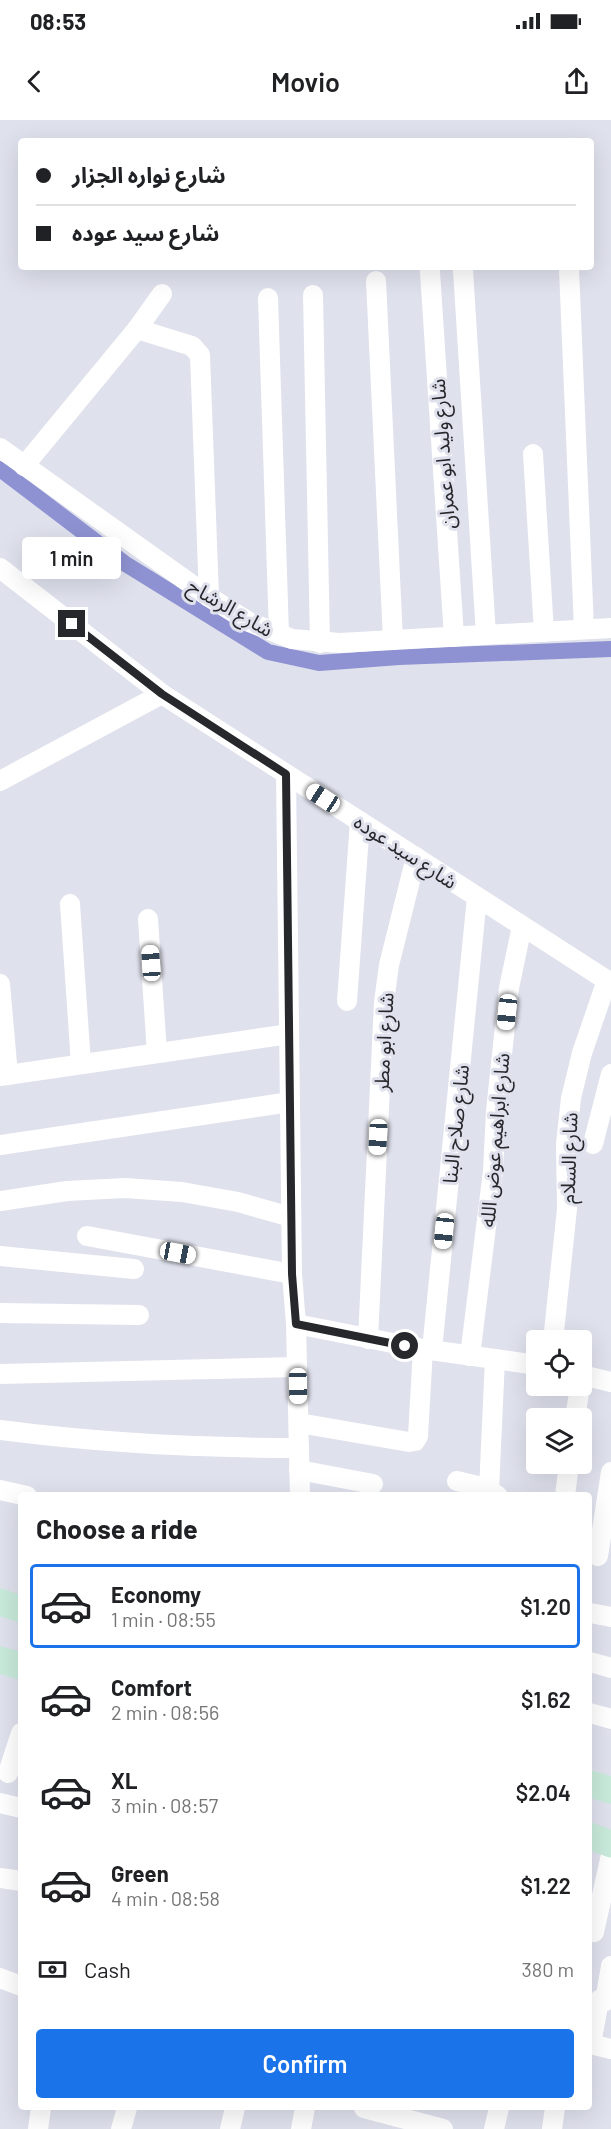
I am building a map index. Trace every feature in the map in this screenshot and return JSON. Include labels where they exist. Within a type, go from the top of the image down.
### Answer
[{"type":"street","points":[[463,270],[486,635]]},
{"type":"street","points":[[568,270],[584,629]]},
{"type":"street","name":"شارع وليد ابو عمران","points":[[430,272],[454,637]]},
{"type":"street","points":[[376,280],[393,640]]},
{"type":"street","points":[[24,466],[137,329],[162,294]]},
{"type":"street","points":[[313,295],[320,643]]},
{"type":"street","points":[[268,298],[279,634]]},
{"type":"street","points":[[137,329],[192,345],[200,355],[208,597]]},
{"type":"street","name":"شارع الرشاح","points":[[0,448],[208,597],[249,621],[292,639],[320,643],[611,628]]},
{"type":"street","points":[[533,454],[544,632]]},
{"type":"street","name":"شارع سيد عوده","points":[[0,568],[162,694],[609,982]]},
{"type":"street","points":[[0,781],[162,694]]},
{"type":"street","points":[[286,774],[292,1274],[296,1324],[300,1492]]},
{"type":"street","points":[[347,1000],[360,821]]},
{"type":"street","name":"شارع ابو مطر","points":[[368,1339],[384,1002],[389,965],[416,857]]},
{"type":"street","name":"شارع صلاح البنا","points":[[299,1423],[415,1441],[418,1436],[477,897]]},
{"type":"street","points":[[70,904],[81,1064]]},
{"type":"street","points":[[148,919],[157,1053]]},
{"type":"street","name":"شارع ابراهيم عوض الله","points":[[470,1356],[493,1171],[495,1111],[509,988],[522,926]]},
{"type":"street","name":"شارع السلام","points":[[554,1330],[567,1209],[566,1144],[571,1098],[582,1053],[609,982]]},
{"type":"street","points":[[0,984],[4,1075],[289,1034]]},
{"type":"street","points":[[593,1144],[611,1074]]},
{"type":"street","points":[[0,1145],[290,1102]]},
{"type":"street","points":[[0,1201],[67,1191],[125,1188],[182,1192],[238,1202],[291,1217]]},
{"type":"street","points":[[87,1236],[292,1274]]},
{"type":"street","points":[[0,1256],[134,1269]]},
{"type":"street","points":[[0,1313],[139,1315]]},
{"type":"street","points":[[296,1324],[428,1350],[526,1363]]},
{"type":"street","points":[[493,1492],[495,1359]]},
{"type":"street","points":[[0,1374],[297,1368]]},
{"type":"street","points":[[592,1377],[611,1382]]},
{"type":"street","points":[[0,1430],[139,1445],[299,1448]]},
{"type":"street","points":[[299,1470],[373,1485]]},
{"type":"street","points":[[598,1556],[611,1472]]},
{"type":"street","points":[[566,1492],[568,1474]]},
{"type":"street","points":[[457,1481],[490,1492]]},
{"type":"street","points":[[0,1490],[18,1494]]},
{"type":"street","points":[[0,1602],[18,1608]]},
{"type":"street","points":[[592,1613],[611,1617]]},
{"type":"street","points":[[0,1660],[18,1665]]},
{"type":"street","points":[[592,1663],[611,1668]]},
{"type":"street","points":[[592,1714],[611,1719]]},
{"type":"street","points":[[8,1773],[18,1742]]},
{"type":"street","points":[[592,1785],[611,1790]]},
{"type":"street","points":[[0,1803],[18,1807]]},
{"type":"street","points":[[592,1837],[611,1844]]},
{"type":"street","points":[[598,1933],[611,1855]]},
{"type":"street","points":[[0,1878],[18,1881]]},
{"type":"street","points":[[592,2036],[611,1966]]},
{"type":"street","points":[[0,1978],[18,1985]]},
{"type":"street","points":[[592,2044],[611,2049]]},
{"type":"street","points":[[38,2129],[41,2110]]},
{"type":"street","points":[[122,2129],[127,2110]]},
{"type":"street","points":[[230,2129],[235,2110]]},
{"type":"street","points":[[302,2129],[305,2110]]},
{"type":"street","points":[[369,2110],[407,2124],[434,2120]]},
{"type":"street","points":[[494,2129],[499,2110]]},
{"type":"street","points":[[552,2129],[555,2110]]},
{"type":"waterway","points":[[0,469],[124,563],[268,652],[319,663],[399,657],[611,649]]},
{"type":"route","points":[[72,624],[162,694],[286,774],[292,1274],[296,1324],[405,1346]]}]
